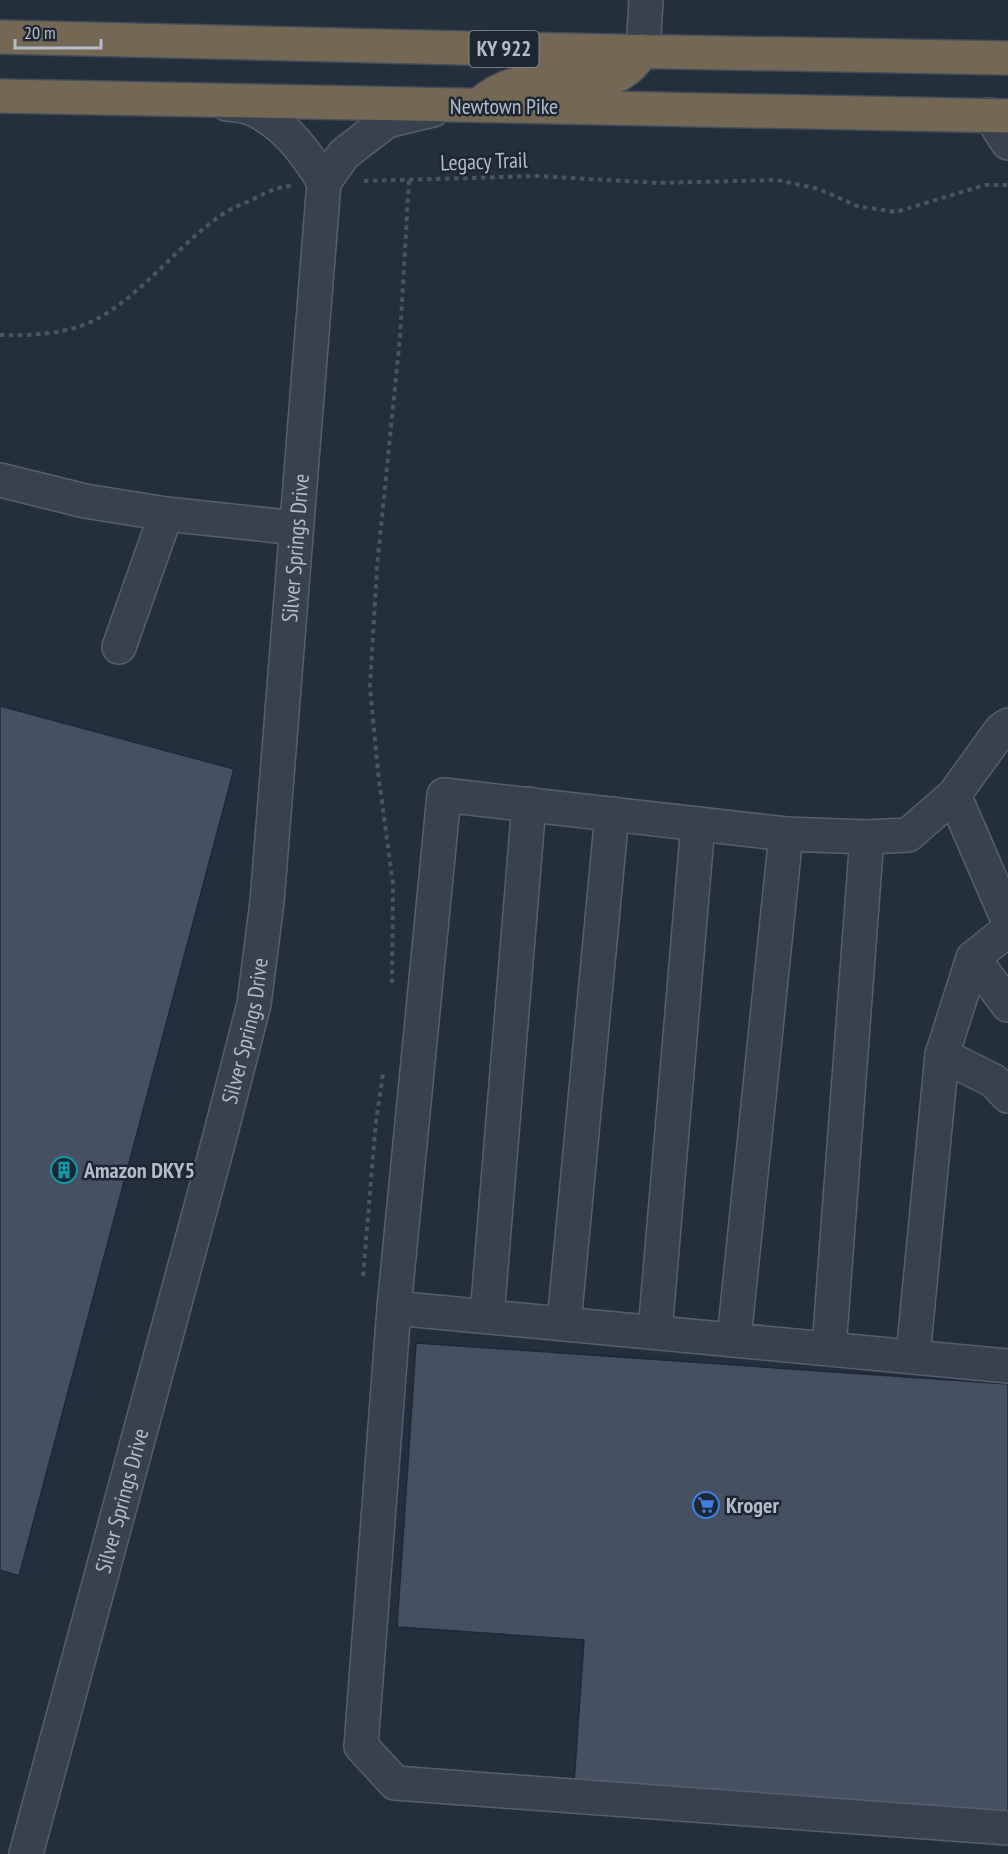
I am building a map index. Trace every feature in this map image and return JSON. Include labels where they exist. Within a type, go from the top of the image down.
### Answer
[{"type":"highway","name":"KY 922","points":[[0,37],[1008,58]]},
{"type":"highway","points":[[464,106],[492,93],[540,78],[614,78],[630,69],[643,51]]},
{"type":"highway","name":"Newtown Pike","points":[[0,96],[999,116]]},
{"type":"street","points":[[643,51],[646,0]]},
{"type":"street","points":[[215,101],[254,109],[285,129],[310,159],[324,182],[344,154],[387,121],[464,106]]},
{"type":"street","points":[[999,116],[1008,143]]},
{"type":"street","name":"Silver Springs Drive","points":[[26,1854],[254,1004],[267,902],[324,182]]},
{"type":"street","points":[[0,480],[85,501],[166,514],[296,528]]},
{"type":"street","points":[[119,647],[166,514]]},
{"type":"street","points":[[1008,725],[1001,730],[954,795],[908,835],[867,837],[786,834],[444,795],[394,1308],[361,1746],[395,1783],[1008,1828]]},
{"type":"street","points":[[954,795],[1008,920]]},
{"type":"street","points":[[487,1316],[529,804]]},
{"type":"street","points":[[564,1323],[612,814]]},
{"type":"street","points":[[655,1332],[698,824]]},
{"type":"street","points":[[734,1339],[786,834]]},
{"type":"street","points":[[829,1348],[867,837]]},
{"type":"street","points":[[913,1356],[942,1055],[973,958],[1008,930]]},
{"type":"street","points":[[973,958],[1007,1003]]},
{"type":"street","points":[[942,1055],[994,1082],[1008,1096]]},
{"type":"street","points":[[394,1308],[1008,1366]]},
{"type":"path","name":"Legacy Trail","points":[[0,335],[27,336],[64,330],[93,321],[121,303],[198,233],[224,213],[278,187],[324,182],[538,176],[658,183],[777,180],[819,189],[857,206],[896,212],[985,186],[1008,185]]},
{"type":"path","points":[[392,984],[393,884],[378,772],[370,687],[377,567],[400,337],[409,180]]},
{"type":"path","points":[[363,1278],[376,1121],[385,1063]]},
{"type":"building","name":"Amazon DKY5","points":[[0,706],[234,769],[19,1576],[0,1570]]},
{"type":"building","name":"Kroger","points":[[416,1343],[1008,1384],[1008,1814],[574,1783],[584,1640],[397,1627]]},
{"type":"place","name":"Amazon DKY5","points":[[64,1170]]},
{"type":"place","name":"Kroger","points":[[706,1505]]}]
